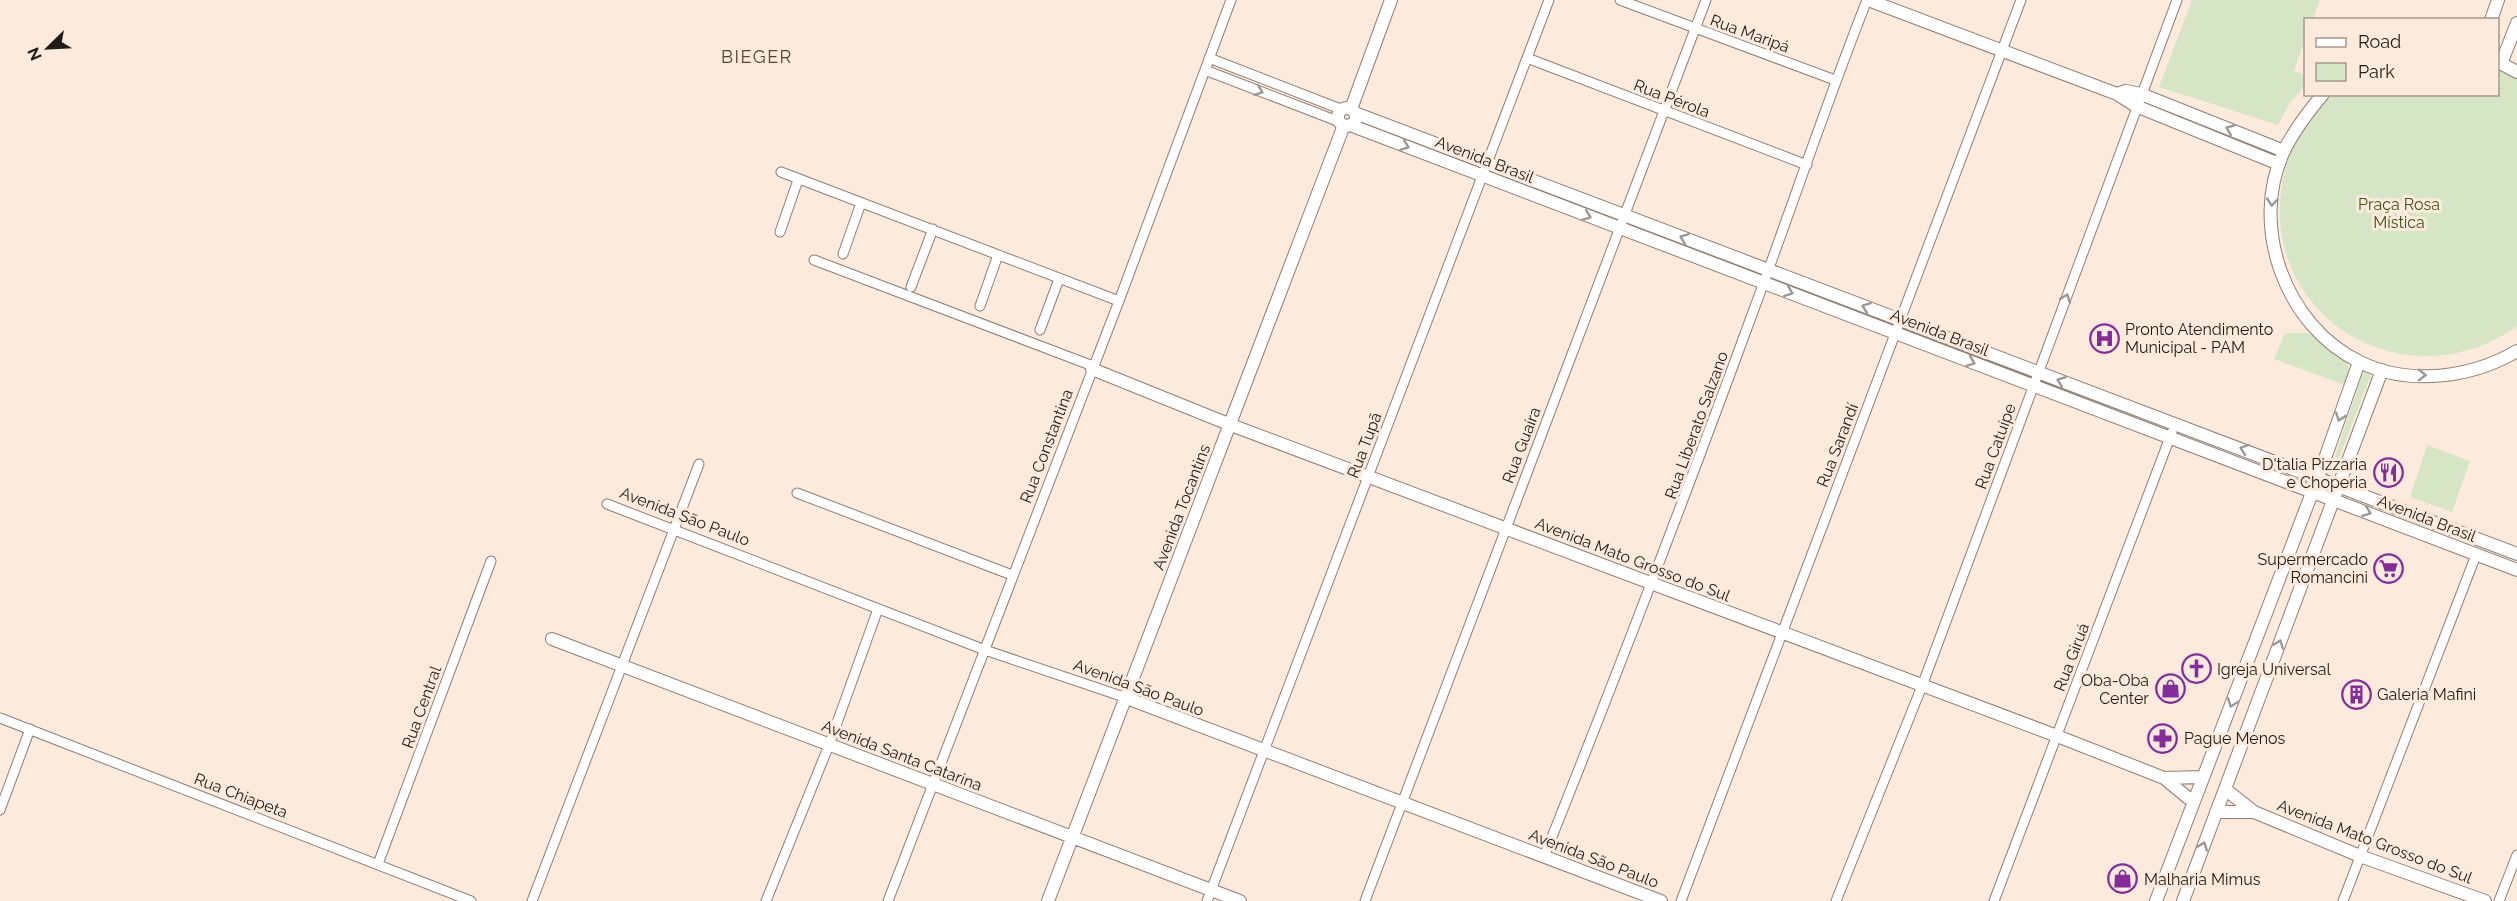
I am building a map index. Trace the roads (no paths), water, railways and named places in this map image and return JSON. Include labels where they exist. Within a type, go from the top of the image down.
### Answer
[{"type":"street","name":"Rua Constantina","points":[[888,901],[1119,301],[1231,0]]},
{"type":"street","name":"Avenida Tocantins","points":[[1048,901],[1391,0]]},
{"type":"street","name":"Rua Tupã","points":[[1209,895],[1549,0]]},
{"type":"street","name":"Rua Maripá","points":[[1620,0],[1835,80]]},
{"type":"street","name":"Rua Guaíra","points":[[1365,901],[1706,0]]},
{"type":"street","points":[[1868,0],[2117,94],[2126,92],[2279,164]]},
{"type":"street","name":"Rua Liberato Salzano","points":[[1544,857],[1653,584],[1807,165],[1835,80],[1868,0]]},
{"type":"street","name":"Rua Sarandí","points":[[1681,901],[2021,0]]},
{"type":"street","name":"Rua Catuípe","points":[[1836,901],[1922,686],[2177,0]]},
{"type":"street","points":[[2492,18],[2498,0]]},
{"type":"street","points":[[2517,23],[2499,63],[2517,72]]},
{"type":"street","name":"Avenida Brasil","points":[[1209,58],[1482,175],[2517,570]]},
{"type":"street","name":"Rua Pérola","points":[[1527,58],[1807,165]]},
{"type":"street","name":"Avenida Brasil","points":[[1205,70],[1487,163],[2517,554]]},
{"type":"street","points":[[2321,96],[2304,117],[2284,151],[2279,164],[2271,213],[2273,250],[2287,286],[2299,308],[2320,332],[2359,362],[2400,374],[2453,375],[2493,364],[2517,351]]},
{"type":"street","points":[[2139,100],[2284,151]]},
{"type":"street","points":[[781,172],[1119,301]]},
{"type":"street","points":[[780,232],[798,180]]},
{"type":"street","points":[[843,254],[861,203]]},
{"type":"street","points":[[911,287],[933,229]]},
{"type":"street","points":[[980,306],[998,255]]},
{"type":"street","points":[[814,260],[1093,368]]},
{"type":"street","points":[[1040,330],[1059,279]]},
{"type":"street","points":[[2156,901],[2318,478],[2359,362]]},
{"type":"street","name":"Avenida Mato Grosso do Sul","points":[[1093,368],[1231,425],[2164,778]]},
{"type":"street","points":[[2182,901],[2382,370]]},
{"type":"street","name":"Rua Giruá","points":[[1994,901],[2175,425]]},
{"type":"street","points":[[532,901],[699,464]]},
{"type":"street","points":[[796,493],[1012,575]]},
{"type":"street","name":"Avenida São Paulo","points":[[607,504],[985,650],[1124,697],[1661,901]]},
{"type":"street","points":[[2343,901],[2476,555]]},
{"type":"street","name":"Rua Central","points":[[378,864],[491,561]]},
{"type":"street","points":[[766,901],[829,745],[878,609]]},
{"type":"street","name":"Avenida Santa Catarina","points":[[552,639],[1072,837],[1209,895],[1240,901]]},
{"type":"street","name":"Rua Chiapeta","points":[[0,718],[471,901]]},
{"type":"street","points":[[0,810],[30,729]]},
{"type":"street","points":[[2164,778],[2204,777]]},
{"type":"street","points":[[2164,778],[2193,802]]},
{"type":"street","points":[[2224,789],[2254,812]]},
{"type":"street","points":[[2216,812],[2254,812]]},
{"type":"street","name":"Avenida Mato Grosso do Sul","points":[[2254,812],[2360,856],[2485,901]]},
{"type":"street","points":[[2499,901],[2517,855]]},
{"type":"place","name":"Pronto Atendimento Municipal - PAM","points":[[2104,338]]},
{"type":"place","name":"D'talia Pizzaria e Choperia","points":[[2388,473]]},
{"type":"place","name":"Supermercado Romancini","points":[[2389,568]]},
{"type":"place","name":"Igreja Universal","points":[[2196,669]]},
{"type":"place","name":"Oba-Oba Center","points":[[2170,689]]},
{"type":"place","name":"Galeria Mafini","points":[[2356,694]]},
{"type":"place","name":"Pague Menos","points":[[2163,738]]},
{"type":"place","name":"Malharia Mimus","points":[[2123,879]]},
{"type":"district","name":"BIEGER","points":[[757,57]]},
{"type":"park label","name":"Praça Rosa Mística","points":[[2399,213]]}]
